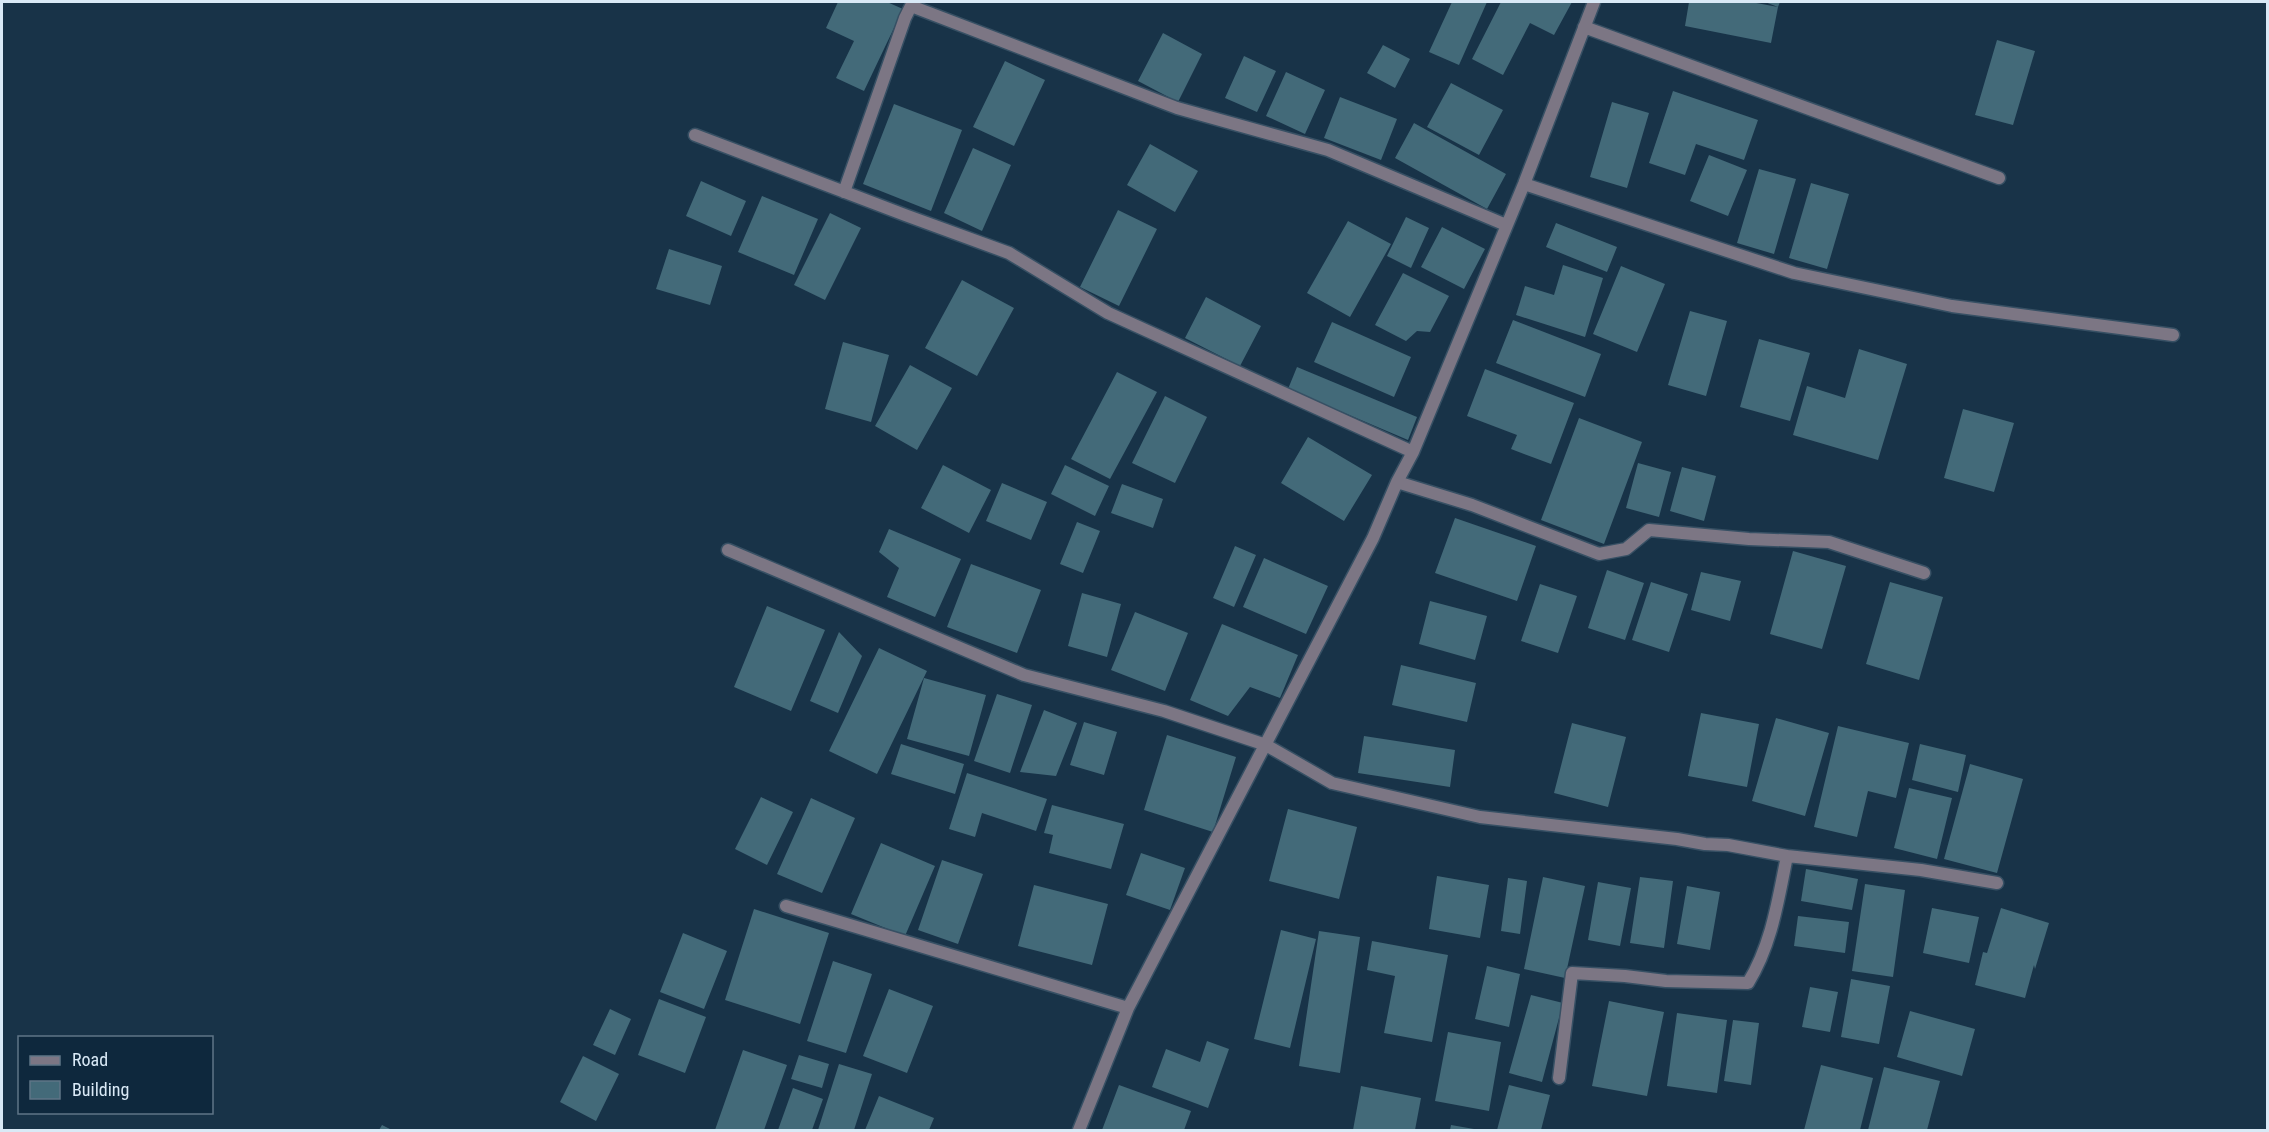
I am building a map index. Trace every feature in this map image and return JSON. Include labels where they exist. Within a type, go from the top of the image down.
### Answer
[{"type":"street","points":[[1079,1131],[1128,1008],[1373,538],[1397,482],[1413,452],[1524,184],[1594,2]]},
{"type":"street","points":[[844,192],[911,6],[1177,108],[1328,150],[1506,225]]},
{"type":"street","points":[[1584,27],[1999,178]]},
{"type":"street","points":[[696,135],[1009,253],[1108,313],[1413,452]]},
{"type":"street","points":[[1524,184],[1794,273],[1952,306],[2173,334]]},
{"type":"street","points":[[1397,482],[1472,505],[1599,554],[1626,549],[1649,530],[1749,539],[1829,542],[1924,573]]},
{"type":"street","points":[[728,550],[1024,675],[1164,711],[1266,745],[1332,783],[1480,817],[1728,845],[1787,856],[1921,870],[1997,883]]},
{"type":"street","points":[[1559,1078],[1572,973],[1666,981],[1748,983],[1764,952],[1776,911],[1787,856]]},
{"type":"street","points":[[786,906],[1128,1008]]},
{"type":"building","points":[[838,2],[887,2],[903,9],[864,91],[836,78],[854,41],[826,28]]},
{"type":"building","points":[[1452,2],[1487,2],[1459,65],[1429,52]]},
{"type":"building","points":[[1501,2],[1572,2],[1554,35],[1530,23],[1503,75],[1472,59]]},
{"type":"building","points":[[1689,2],[1751,2],[1778,7],[1771,43],[1685,26]]},
{"type":"building","points":[[1765,2],[1780,2],[1778,7]]},
{"type":"building","points":[[1163,33],[1202,54],[1178,102],[1138,81]]},
{"type":"building","points":[[1997,40],[2035,51],[2013,125],[1975,115]]},
{"type":"building","points":[[1383,45],[1410,59],[1395,88],[1367,73]]},
{"type":"building","points":[[1244,56],[1276,71],[1257,112],[1225,98]]},
{"type":"building","points":[[1005,61],[1045,80],[1014,146],[973,127]]},
{"type":"building","points":[[1286,72],[1325,90],[1305,134],[1266,116]]},
{"type":"building","points":[[1451,83],[1503,110],[1479,155],[1427,127]]},
{"type":"building","points":[[1673,91],[1758,120],[1744,160],[1696,144],[1685,175],[1649,163]]},
{"type":"building","points":[[1340,97],[1397,119],[1381,160],[1324,138]]},
{"type":"building","points":[[1612,102],[1649,113],[1627,188],[1590,177]]},
{"type":"building","points":[[894,104],[962,130],[931,211],[863,184]]},
{"type":"building","points":[[1414,123],[1506,174],[1487,209],[1395,158]]},
{"type":"building","points":[[1150,144],[1198,171],[1175,212],[1127,185]]},
{"type":"building","points":[[973,148],[1011,165],[982,231],[944,213]]},
{"type":"building","points":[[1709,155],[1747,170],[1728,216],[1690,201]]},
{"type":"building","points":[[1759,169],[1796,179],[1774,254],[1737,243]]},
{"type":"building","points":[[701,181],[746,201],[731,236],[686,216]]},
{"type":"building","points":[[1811,183],[1849,194],[1827,269],[1789,258]]},
{"type":"building","points":[[762,196],[818,219],[794,275],[738,252]]},
{"type":"building","points":[[1118,210],[1157,229],[1119,306],[1080,287]]},
{"type":"building","points":[[830,213],[861,228],[825,300],[794,285]]},
{"type":"building","points":[[1406,217],[1429,228],[1411,268],[1387,256]]},
{"type":"building","points":[[1348,221],[1391,244],[1350,317],[1307,293]]},
{"type":"building","points":[[1556,223],[1617,247],[1607,272],[1546,247]]},
{"type":"building","points":[[1442,227],[1485,249],[1464,289],[1421,267]]},
{"type":"building","points":[[669,249],[722,266],[710,305],[656,289]]},
{"type":"building","points":[[1563,265],[1603,278],[1585,337],[1516,315],[1525,286],[1554,295]]},
{"type":"building","points":[[1621,266],[1665,284],[1637,352],[1593,334]]},
{"type":"building","points":[[1403,273],[1449,296],[1430,332],[1417,331],[1406,341],[1375,325]]},
{"type":"building","points":[[962,280],[1014,308],[977,376],[925,348]]},
{"type":"building","points":[[1206,297],[1261,326],[1240,366],[1185,338]]},
{"type":"building","points":[[1690,311],[1727,321],[1706,396],[1668,385]]},
{"type":"building","points":[[1513,320],[1601,354],[1585,397],[1496,363]]},
{"type":"building","points":[[1332,322],[1411,357],[1394,397],[1314,362]]},
{"type":"building","points":[[1759,339],[1810,353],[1790,421],[1740,407]]},
{"type":"building","points":[[843,342],[889,355],[871,422],[825,409]]},
{"type":"building","points":[[1859,349],[1907,364],[1878,460],[1793,435],[1807,386],[1845,398]]},
{"type":"building","points":[[910,365],[952,388],[917,450],[875,426]]},
{"type":"building","points":[[1297,367],[1417,417],[1408,440],[1288,389]]},
{"type":"building","points":[[1485,369],[1574,403],[1551,464],[1511,449],[1517,435],[1467,416]]},
{"type":"building","points":[[1117,372],[1157,392],[1110,479],[1071,459]]},
{"type":"building","points":[[1165,396],[1207,417],[1175,483],[1132,463]]},
{"type":"building","points":[[1963,409],[2014,423],[1994,492],[1944,478]]},
{"type":"building","points":[[1579,418],[1642,442],[1604,544],[1541,520]]},
{"type":"building","points":[[1308,437],[1372,475],[1344,521],[1281,483]]},
{"type":"building","points":[[1638,463],[1671,472],[1659,517],[1626,508]]},
{"type":"building","points":[[943,465],[991,490],[969,533],[921,508]]},
{"type":"building","points":[[1065,465],[1109,486],[1095,516],[1051,494]]},
{"type":"building","points":[[1682,467],[1716,476],[1704,521],[1670,511]]},
{"type":"building","points":[[1002,483],[1047,502],[1031,540],[986,521]]},
{"type":"building","points":[[1122,484],[1163,499],[1153,528],[1111,513]]},
{"type":"building","points":[[1455,518],[1536,546],[1517,601],[1435,573]]},
{"type":"building","points":[[1077,522],[1100,531],[1083,573],[1060,564]]},
{"type":"building","points":[[889,529],[961,559],[935,617],[887,597],[899,568],[879,552]]},
{"type":"building","points":[[1235,546],[1256,555],[1234,607],[1213,598]]},
{"type":"building","points":[[1793,551],[1846,566],[1822,649],[1770,634]]},
{"type":"building","points":[[1264,558],[1328,586],[1306,634],[1243,607]]},
{"type":"building","points":[[971,564],[1041,590],[1017,653],[947,627]]},
{"type":"building","points":[[1607,570],[1644,583],[1625,640],[1588,628]]},
{"type":"building","points":[[1701,572],[1741,581],[1730,621],[1691,610]]},
{"type":"building","points":[[1651,582],[1688,594],[1669,652],[1632,640]]},
{"type":"building","points":[[1890,582],[1943,597],[1919,680],[1866,664]]},
{"type":"building","points":[[1540,584],[1577,596],[1558,653],[1521,641]]},
{"type":"building","points":[[1082,593],[1121,604],[1107,657],[1068,646]]},
{"type":"building","points":[[1430,601],[1487,616],[1475,660],[1419,644]]},
{"type":"building","points":[[767,606],[825,630],[791,711],[734,687]]},
{"type":"building","points":[[1135,612],[1188,633],[1165,691],[1111,670]]},
{"type":"building","points":[[1222,624],[1298,655],[1280,698],[1250,687],[1228,716],[1190,700]]},
{"type":"building","points":[[839,632],[862,656],[838,713],[810,701]]},
{"type":"building","points":[[879,648],[927,671],[877,774],[829,751]]},
{"type":"building","points":[[1401,665],[1476,683],[1467,722],[1392,705]]},
{"type":"building","points":[[924,678],[986,695],[969,756],[907,739]]},
{"type":"building","points":[[997,694],[1032,705],[1010,773],[974,761]]},
{"type":"building","points":[[1044,710],[1077,723],[1056,776],[1020,772]]},
{"type":"building","points":[[1701,713],[1759,724],[1747,787],[1688,776]]},
{"type":"building","points":[[1776,718],[1829,733],[1805,816],[1752,801]]},
{"type":"building","points":[[1084,722],[1117,732],[1104,775],[1070,765]]},
{"type":"building","points":[[1572,723],[1626,737],[1608,807],[1554,793]]},
{"type":"building","points":[[1838,726],[1909,743],[1896,798],[1868,791],[1857,837],[1814,827]]},
{"type":"building","points":[[1167,735],[1236,757],[1213,832],[1144,810]]},
{"type":"building","points":[[1364,736],[1455,750],[1450,787],[1358,773]]},
{"type":"building","points":[[901,744],[964,764],[955,794],[891,774]]},
{"type":"building","points":[[1920,744],[1966,755],[1958,792],[1912,780]]},
{"type":"building","points":[[1970,764],[2023,779],[1997,873],[1944,859]]},
{"type":"building","points":[[967,773],[1047,799],[1036,831],[982,813],[975,837],[949,829]]},
{"type":"building","points":[[1909,788],[1952,798],[1937,859],[1894,848]]},
{"type":"building","points":[[761,797],[793,812],[767,865],[735,849]]},
{"type":"building","points":[[811,798],[855,818],[822,893],[777,874]]},
{"type":"building","points":[[1052,805],[1124,824],[1111,869],[1049,853],[1053,835],[1044,833]]},
{"type":"building","points":[[1288,809],[1357,827],[1339,899],[1269,881]]},
{"type":"building","points":[[881,843],[935,866],[905,936],[851,914]]},
{"type":"building","points":[[1141,853],[1185,868],[1170,910],[1126,895]]},
{"type":"building","points":[[942,860],[983,874],[958,944],[918,930]]},
{"type":"building","points":[[1806,869],[1858,879],[1852,910],[1801,901]]},
{"type":"building","points":[[1437,876],[1489,885],[1480,938],[1429,929]]},
{"type":"building","points":[[1543,877],[1585,886],[1565,978],[1524,969]]},
{"type":"building","points":[[1640,877],[1673,881],[1664,948],[1630,943]]},
{"type":"building","points":[[1508,878],[1527,881],[1520,934],[1501,931]]},
{"type":"building","points":[[1598,882],[1631,888],[1620,946],[1588,940]]},
{"type":"building","points":[[1865,884],[1905,890],[1893,977],[1852,971]]},
{"type":"building","points":[[1034,885],[1108,904],[1092,965],[1018,946]]},
{"type":"building","points":[[1687,886],[1720,892],[1710,950],[1677,944]]},
{"type":"building","points":[[1932,908],[1979,917],[1969,963],[1923,953]]},
{"type":"building","points":[[2001,908],[2049,923],[2025,998],[1975,985],[1983,952],[1987,953]]},
{"type":"building","points":[[754,909],[829,933],[800,1024],[725,1000]]},
{"type":"building","points":[[1798,916],[1849,922],[1845,953],[1794,946]]},
{"type":"building","points":[[1281,930],[1316,939],[1290,1048],[1254,1039]]},
{"type":"building","points":[[1319,931],[1360,937],[1340,1073],[1299,1066]]},
{"type":"building","points":[[683,933],[727,951],[704,1009],[660,992]]},
{"type":"building","points":[[1372,941],[1448,955],[1432,1042],[1384,1033],[1395,976],[1367,970]]},
{"type":"building","points":[[833,961],[872,974],[846,1053],[807,1041]]},
{"type":"building","points":[[1487,966],[1520,974],[1509,1027],[1475,1019]]},
{"type":"building","points":[[1851,979],[1890,986],[1879,1044],[1841,1037]]},
{"type":"building","points":[[1810,987],[1838,992],[1830,1032],[1802,1027]]},
{"type":"building","points":[[889,989],[933,1006],[907,1073],[863,1056]]},
{"type":"building","points":[[1531,995],[1563,1003],[1542,1082],[1509,1073]]},
{"type":"building","points":[[659,999],[706,1017],[685,1073],[638,1055]]},
{"type":"building","points":[[1609,1001],[1664,1012],[1647,1096],[1592,1086]]},
{"type":"building","points":[[610,1009],[631,1019],[615,1055],[593,1045]]},
{"type":"building","points":[[1910,1011],[1975,1029],[1962,1076],[1897,1057]]},
{"type":"building","points":[[1677,1013],[1727,1020],[1717,1093],[1667,1086]]},
{"type":"building","points":[[1733,1020],[1759,1023],[1751,1085],[1724,1081]]},
{"type":"building","points":[[1448,1032],[1501,1042],[1489,1111],[1435,1101]]},
{"type":"building","points":[[1207,1041],[1229,1049],[1208,1108],[1152,1087],[1166,1049],[1200,1062]]},
{"type":"building","points":[[743,1050],[787,1065],[764,1130],[715,1130]]},
{"type":"building","points":[[799,1055],[829,1064],[822,1088],[791,1079]]},
{"type":"building","points":[[583,1056],[619,1074],[596,1121],[560,1102]]},
{"type":"building","points":[[839,1064],[872,1074],[854,1130],[818,1130]]},
{"type":"building","points":[[1821,1065],[1873,1078],[1860,1130],[1804,1130]]},
{"type":"building","points":[[1884,1067],[1940,1081],[1927,1130],[1868,1130]]},
{"type":"building","points":[[1119,1085],[1191,1111],[1184,1130],[1102,1130]]},
{"type":"building","points":[[1509,1085],[1550,1095],[1541,1130],[1497,1130]]},
{"type":"building","points":[[1361,1086],[1421,1098],[1415,1130],[1353,1130]]},
{"type":"building","points":[[793,1088],[823,1099],[812,1130],[778,1130]]},
{"type":"building","points":[[879,1096],[934,1118],[929,1130],[865,1130]]},
{"type":"building","points":[[382,1125],[392,1130],[379,1130]]},
{"type":"building","points":[[1451,1125],[1474,1129],[1474,1130],[1450,1130]]}]
